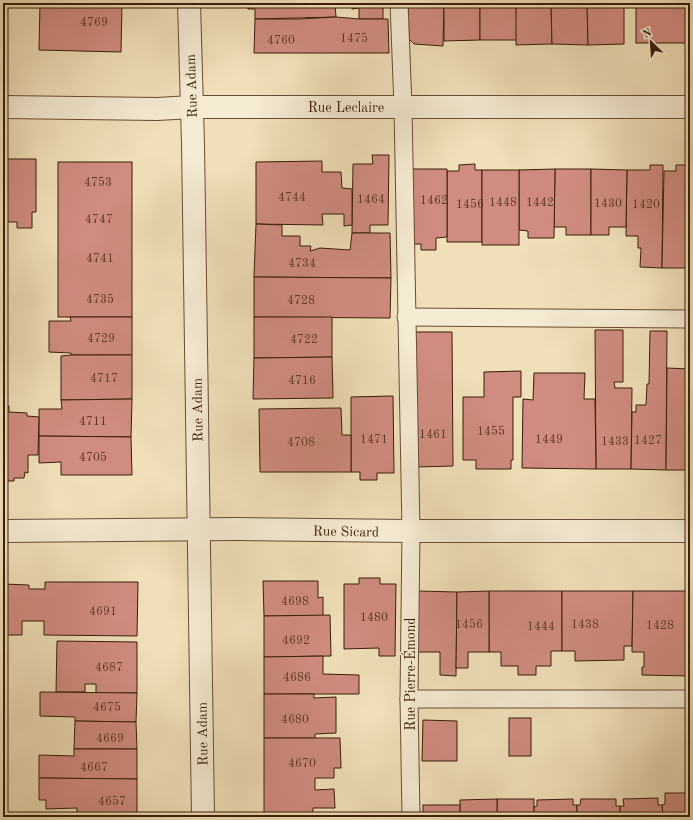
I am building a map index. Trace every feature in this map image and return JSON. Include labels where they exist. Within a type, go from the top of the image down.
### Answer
[{"type":"street","name":"Rue Adam","points":[[189,3],[192,107],[203,817]]},
{"type":"street","name":"Rue Leclaire","points":[[3,107],[157,109],[192,107],[690,107]]},
{"type":"street","name":"Rue Sicard","points":[[3,531],[199,530],[690,532]]},
{"type":"lane","name":"Rue Pierre-Émond","points":[[399,3],[403,107],[411,531],[409,699],[412,817]]},
{"type":"lane","points":[[406,317],[690,320]]},
{"type":"lane","points":[[409,699],[690,699]]},
{"type":"building","points":[[40,3],[122,3],[121,52],[39,50]]},
{"type":"building","points":[[248,3],[335,3],[336,17],[255,19],[255,9],[248,9]]},
{"type":"building","points":[[352,3],[383,3],[383,19],[359,19],[359,8],[352,9]]},
{"type":"building","points":[[408,3],[444,3],[443,46],[414,44],[409,39]]},
{"type":"building","points":[[444,3],[480,3],[480,40],[444,41]]},
{"type":"building","points":[[480,3],[516,3],[517,40],[480,40]]},
{"type":"building","points":[[516,3],[551,3],[552,44],[516,45]]},
{"type":"building","points":[[551,3],[587,3],[588,45],[552,44]]},
{"type":"building","points":[[587,3],[624,3],[624,44],[588,45]]},
{"type":"building","points":[[636,3],[690,3],[690,43],[636,43]]},
{"type":"building","points":[[336,17],[388,19],[389,53],[254,53],[255,19]]},
{"type":"building","points":[[372,155],[389,155],[388,225],[370,225],[370,233],[352,233],[353,164],[373,164]]},
{"type":"building","points":[[7,159],[36,159],[36,212],[32,212],[32,228],[17,228],[17,222],[3,222],[3,167],[7,167]]},
{"type":"building","points":[[322,161],[322,172],[341,172],[342,188],[352,189],[352,225],[344,226],[344,214],[322,214],[323,225],[256,224],[256,162]]},
{"type":"building","points":[[58,162],[132,162],[132,317],[58,317]]},
{"type":"building","points":[[475,164],[475,170],[482,170],[482,242],[447,242],[447,171],[459,171],[459,165]]},
{"type":"building","points":[[650,165],[663,165],[662,268],[640,267],[641,248],[638,248],[638,236],[626,236],[627,170],[650,170]]},
{"type":"building","points":[[676,165],[688,165],[688,171],[690,171],[690,262],[688,263],[687,268],[662,268],[664,171],[676,171]]},
{"type":"building","points":[[411,169],[447,169],[447,237],[436,238],[436,250],[421,250],[421,244],[411,244]]},
{"type":"building","points":[[555,169],[591,169],[591,235],[566,235],[566,227],[554,227]]},
{"type":"building","points":[[555,169],[554,238],[528,238],[528,231],[519,230],[519,170]]},
{"type":"building","points":[[591,169],[627,170],[626,227],[609,227],[609,235],[591,235]]},
{"type":"building","points":[[482,170],[519,170],[519,245],[482,245]]},
{"type":"building","points":[[256,224],[282,225],[282,236],[300,236],[300,246],[311,246],[310,251],[320,248],[350,250],[352,233],[390,233],[391,278],[254,277]]},
{"type":"building","points":[[254,277],[391,278],[390,318],[254,317]]},
{"type":"building","points":[[70,317],[132,317],[132,355],[71,355],[71,353],[49,352],[49,321],[71,321]]},
{"type":"building","points":[[254,317],[332,317],[332,357],[254,358]]},
{"type":"building","points":[[595,330],[623,330],[623,382],[614,382],[615,388],[632,388],[631,469],[596,469]]},
{"type":"building","points":[[650,331],[667,331],[666,470],[631,469],[632,412],[636,412],[636,405],[646,405],[647,384],[649,384]]},
{"type":"building","points":[[414,332],[452,332],[453,466],[416,467]]},
{"type":"building","points":[[132,355],[132,399],[61,400],[61,356]]},
{"type":"building","points":[[332,357],[333,398],[253,399],[254,358]]},
{"type":"building","points":[[667,368],[690,369],[690,470],[666,470]]},
{"type":"building","points":[[521,371],[521,397],[513,397],[513,460],[511,460],[511,469],[476,469],[476,460],[463,460],[463,397],[484,397],[484,372]]},
{"type":"building","points":[[534,373],[585,373],[584,399],[595,399],[596,469],[522,468],[523,399],[533,400]]},
{"type":"building","points":[[393,396],[394,473],[377,473],[377,480],[360,480],[360,472],[351,472],[351,397]]},
{"type":"building","points":[[132,399],[131,437],[39,436],[39,409],[62,409],[61,400]]},
{"type":"building","points":[[3,406],[9,406],[9,412],[27,413],[27,416],[39,417],[38,455],[28,455],[28,473],[25,472],[24,478],[14,478],[14,481],[3,481]]},
{"type":"building","points":[[341,408],[342,435],[351,435],[351,472],[260,472],[259,409]]},
{"type":"building","points":[[39,436],[131,437],[132,475],[61,475],[61,462],[39,463]]},
{"type":"building","points":[[359,578],[380,578],[380,584],[396,584],[395,656],[379,656],[379,648],[344,649],[344,584],[359,584]]},
{"type":"building","points":[[263,581],[318,581],[318,598],[323,597],[323,616],[264,616]]},
{"type":"building","points":[[45,582],[138,582],[137,636],[44,635],[44,621],[22,621],[22,635],[3,635],[3,584],[29,585],[29,589],[45,589]]},
{"type":"building","points":[[418,591],[457,592],[456,676],[440,675],[440,652],[417,652]]},
{"type":"building","points":[[489,591],[562,591],[562,651],[551,651],[551,666],[536,666],[536,675],[518,675],[518,666],[501,666],[501,652],[489,652]]},
{"type":"building","points":[[489,591],[489,652],[468,652],[468,668],[456,668],[457,592]]},
{"type":"building","points":[[562,591],[633,591],[632,646],[624,646],[624,660],[575,661],[575,651],[562,651]]},
{"type":"building","points":[[633,591],[690,591],[690,676],[642,675],[642,667],[644,667],[644,652],[632,652]]},
{"type":"building","points":[[330,615],[331,656],[264,657],[264,616]]},
{"type":"building","points":[[57,641],[137,642],[137,693],[96,693],[96,684],[85,684],[85,692],[56,692]]},
{"type":"building","points":[[323,656],[323,674],[359,675],[359,694],[264,694],[264,657]]},
{"type":"building","points":[[40,692],[137,693],[136,722],[75,721],[75,717],[40,716]]},
{"type":"building","points":[[264,694],[314,694],[314,698],[336,697],[336,733],[315,734],[315,738],[264,738]]},
{"type":"building","points":[[509,718],[531,718],[531,756],[509,756]]},
{"type":"building","points":[[423,720],[457,721],[457,761],[422,761]]},
{"type":"building","points":[[75,721],[136,722],[137,749],[74,749]]},
{"type":"building","points":[[264,738],[340,738],[341,768],[334,768],[334,778],[315,778],[315,790],[334,789],[335,808],[313,808],[313,814],[264,815]]},
{"type":"building","points":[[74,749],[137,749],[137,779],[39,778],[39,755],[74,756]]},
{"type":"building","points":[[39,778],[137,779],[137,816],[77,816],[77,808],[46,809],[46,800],[39,800]]},
{"type":"building","points":[[665,793],[690,793],[690,817],[663,817],[662,805],[665,804]]},
{"type":"building","points":[[658,798],[658,805],[662,805],[663,817],[620,817],[620,806],[624,806],[623,799]]},
{"type":"building","points":[[497,799],[534,799],[534,817],[497,817]]},
{"type":"building","points":[[497,799],[497,817],[460,817],[460,800]]},
{"type":"building","points":[[573,799],[573,805],[577,805],[577,817],[534,817],[534,807],[537,806],[537,800]]},
{"type":"building","points":[[581,799],[616,799],[616,806],[620,806],[620,817],[577,817],[577,805],[580,805]]},
{"type":"building","points":[[423,805],[460,805],[460,817],[423,817]]},
{"type":"building","points":[[338,814],[338,817],[265,817],[264,815]]},
{"type":"building","points":[[137,816],[137,817],[77,817]]}]
